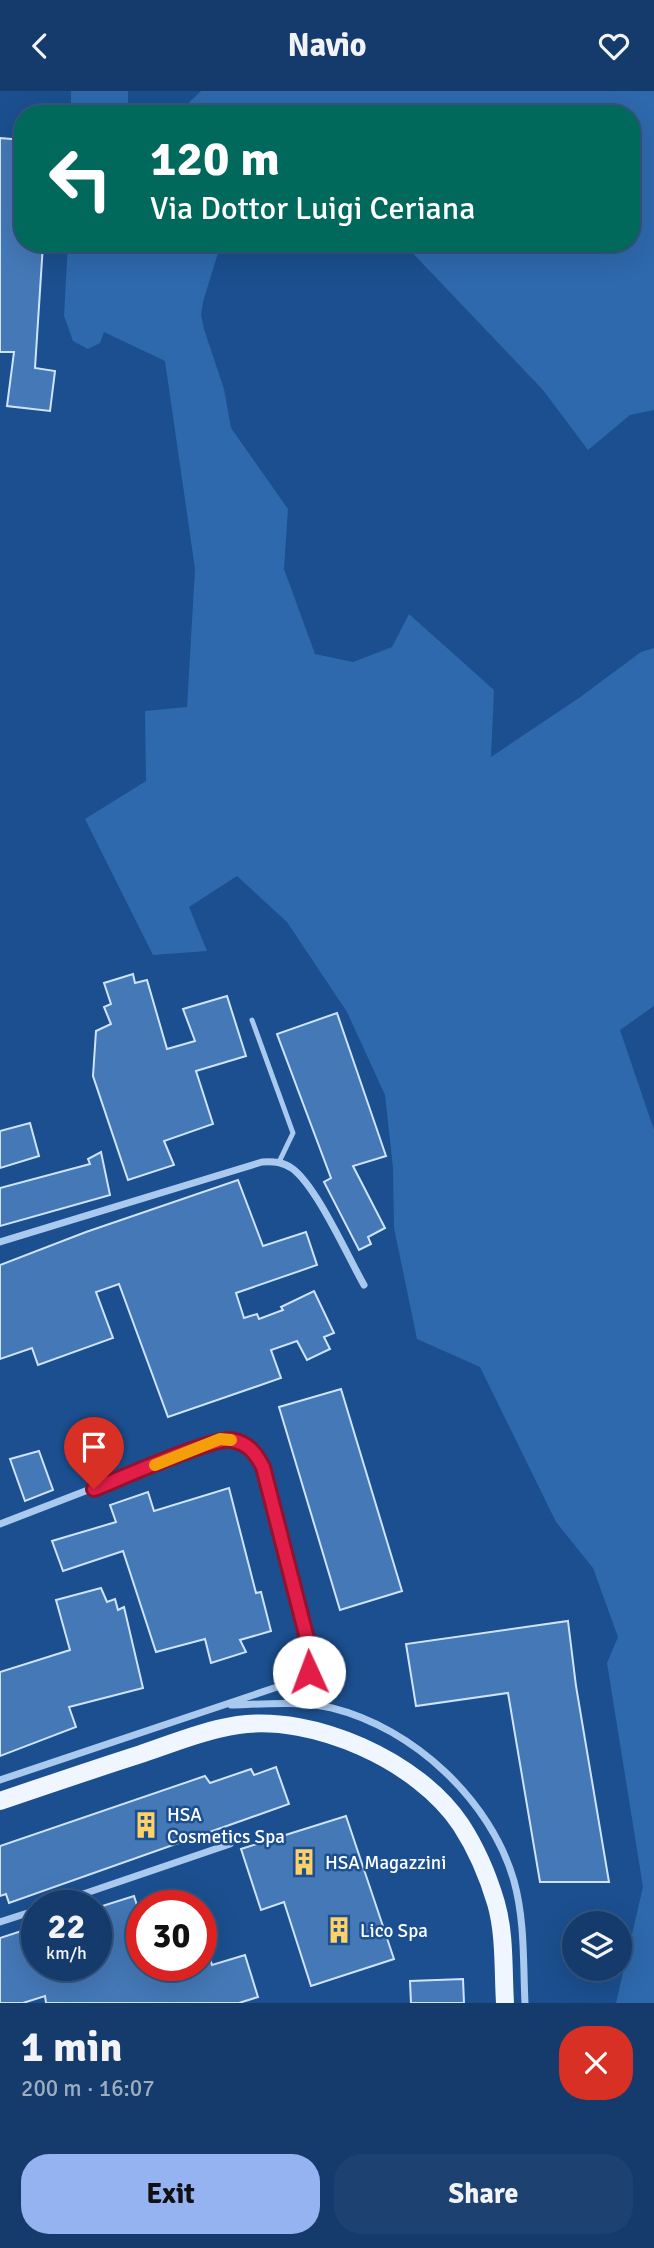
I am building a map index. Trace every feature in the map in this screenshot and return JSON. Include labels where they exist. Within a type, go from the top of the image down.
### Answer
[{"type":"main road","points":[[0,1801],[204,1733],[240,1725],[282,1724],[350,1742],[383,1757],[414,1778],[440,1800],[460,1824],[486,1874],[496,1904],[505,2003]]},
{"type":"street","points":[[0,1242],[262,1162],[278,1162],[292,1169],[307,1185],[364,1285]]},
{"type":"street","points":[[0,1524],[220,1439],[246,1445],[256,1453],[263,1467],[313,1662],[309,1672],[298,1679],[0,1780]]},
{"type":"street","points":[[223,1705],[298,1704],[331,1708],[369,1720],[407,1741],[462,1790],[500,1846],[513,1880],[521,1917],[525,2003]]},
{"type":"street","points":[[95,1890],[230,1844]]},
{"type":"street","points":[[0,1922],[21,1915]]},
{"type":"lane","points":[[252,1020],[293,1133],[278,1162]]},
{"type":"shaded area","points":[[71,91],[128,91],[128,105],[71,105]]},
{"type":"shaded area","points":[[201,91],[654,91],[654,410],[630,415],[588,450],[543,390],[412,252],[640,252],[640,105],[186,105]]},
{"type":"shaded area","points":[[68,252],[218,252],[203,302],[201,315],[204,329],[224,389],[231,428],[288,509],[284,569],[315,654],[353,662],[392,647],[409,614],[494,690],[491,757],[579,698],[641,652],[654,648],[654,1006],[620,1030],[654,1130],[654,2003],[616,2003],[621,1981],[632,1981],[632,1934],[643,1887],[607,1663],[618,1637],[593,1568],[556,1522],[480,1367],[417,1339],[394,1228],[393,1168],[385,1095],[347,1012],[287,922],[237,876],[189,907],[207,951],[153,955],[85,819],[146,781],[145,711],[187,707],[195,569],[165,361],[104,332],[100,343],[88,349],[73,341],[64,316]]},
{"type":"building","points":[[0,138],[14,139],[14,252],[42,252],[35,368],[55,371],[50,411],[7,406],[14,352],[0,352]]},
{"type":"building","points":[[133,974],[135,983],[147,980],[167,1049],[195,1041],[183,1009],[227,996],[246,1056],[196,1071],[213,1124],[164,1141],[174,1165],[128,1180],[93,1076],[96,1031],[111,1024],[104,1007],[111,1004],[104,983]]},
{"type":"building","points":[[337,1013],[386,1156],[353,1166],[385,1228],[368,1237],[371,1244],[359,1250],[324,1182],[331,1178],[277,1034]]},
{"type":"building","points":[[30,1123],[39,1156],[0,1168],[0,1131]]},
{"type":"building","points":[[101,1152],[110,1195],[0,1226],[0,1188],[90,1164],[88,1159]]},
{"type":"building","points":[[238,1180],[263,1246],[306,1232],[317,1265],[236,1293],[244,1318],[257,1314],[259,1319],[283,1310],[281,1307],[314,1291],[334,1333],[324,1337],[330,1349],[307,1360],[297,1341],[271,1350],[281,1378],[168,1417],[119,1284],[96,1292],[113,1338],[38,1365],[32,1348],[0,1359],[0,1265],[86,1232]]},
{"type":"building","points":[[341,1389],[402,1591],[340,1610],[279,1407]]},
{"type":"building","points":[[39,1451],[53,1490],[25,1501],[10,1459]]},
{"type":"building","points":[[229,1488],[256,1593],[261,1592],[271,1631],[240,1640],[246,1652],[211,1663],[205,1639],[156,1652],[123,1551],[63,1571],[52,1541],[116,1522],[110,1505],[148,1492],[154,1511]]},
{"type":"building","points":[[101,1588],[107,1602],[115,1599],[118,1610],[124,1607],[143,1688],[69,1707],[76,1727],[0,1756],[0,1672],[70,1650],[56,1600]]},
{"type":"building","points":[[568,1621],[576,1686],[609,1882],[540,1882],[508,1693],[416,1706],[406,1644]]},
{"type":"building","name":"HSA Cosmetics Spa","points":[[276,1767],[289,1804],[46,1890],[21,1890],[21,1899],[9,1903],[6,1894],[0,1896],[0,1846],[205,1776],[210,1783],[251,1769],[254,1775]]},
{"type":"building","points":[[346,1816],[394,1959],[311,1986],[284,1902],[261,1910],[241,1849]]},
{"type":"building","points":[[126,1899],[126,1981],[217,1981],[217,1963],[245,1955],[258,1997],[239,2003],[46,2003],[45,1996],[23,2003],[0,2003],[0,1938],[21,1931],[21,1981],[112,1981],[112,1903]]},
{"type":"building","points":[[463,1979],[464,2003],[411,2003],[410,1981]]},
{"type":"slow traffic","points":[[155,1465],[220,1439],[231,1440]]},
{"type":"place","name":"HSA Cosmetics Spa","points":[[146,1825]]},
{"type":"place","name":"HSA Magazzini","points":[[304,1862]]},
{"type":"place","name":"Lico Spa","points":[[339,1930]]},
{"type":"route","points":[[94,1489],[220,1439],[246,1445],[256,1453],[263,1467],[313,1662],[309,1672]]}]
